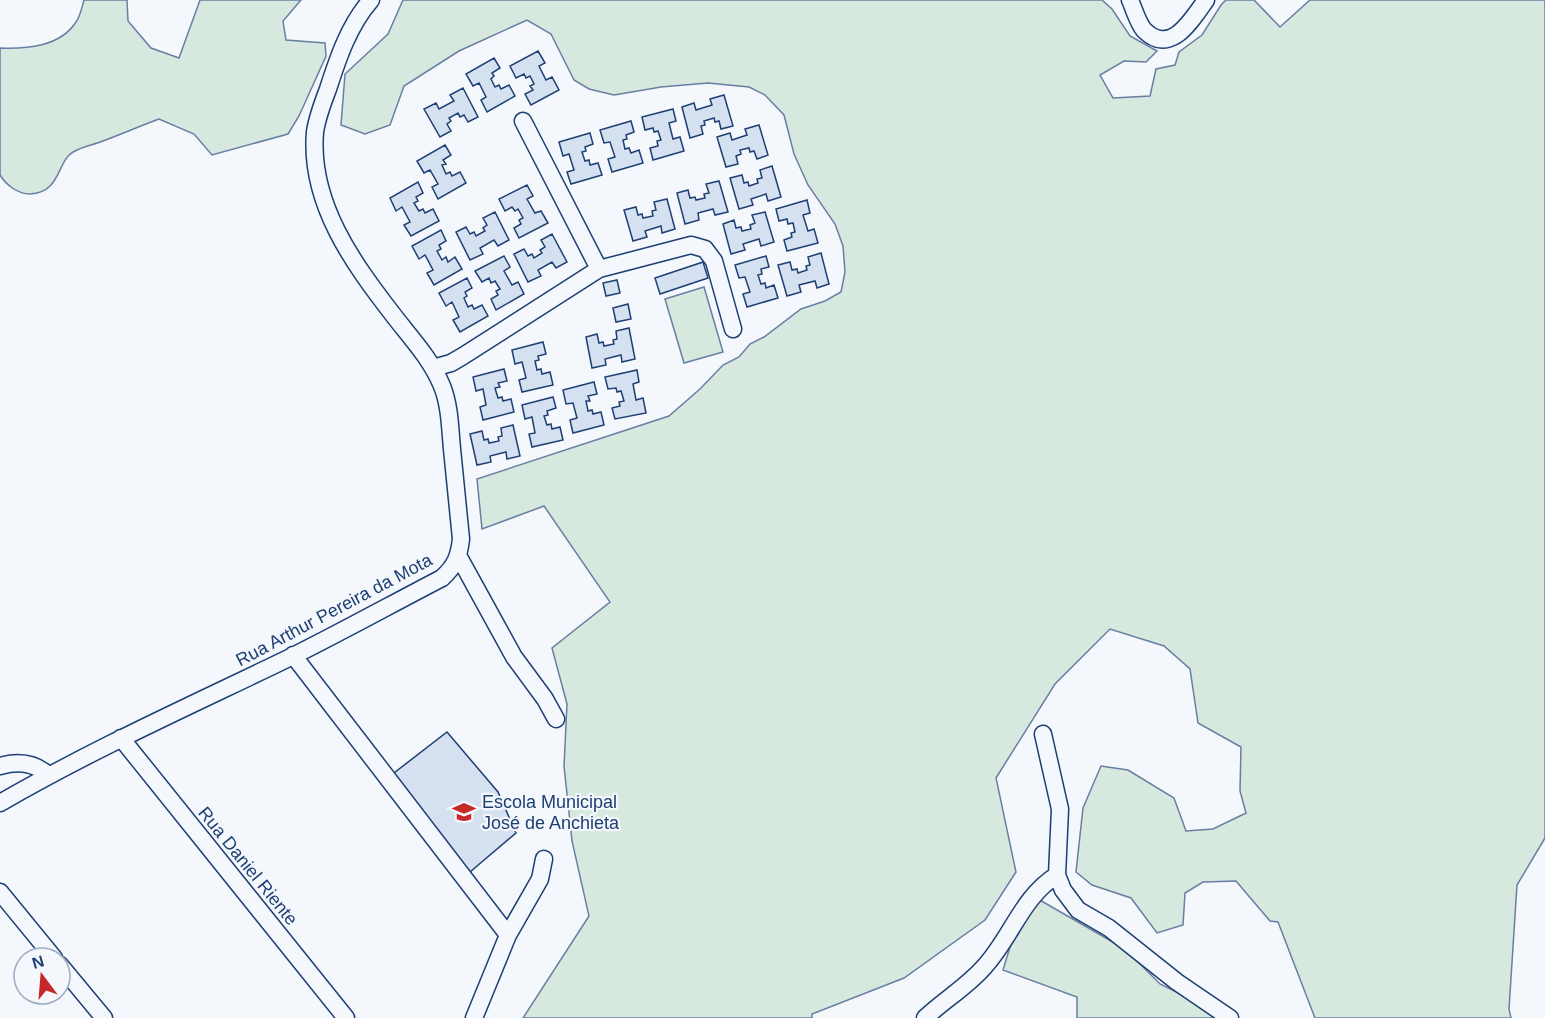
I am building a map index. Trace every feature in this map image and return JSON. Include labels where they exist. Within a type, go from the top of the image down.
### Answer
[{"type":"street","name":"Rua Arthur Pereira da Mota","points":[[0,803],[48,775],[294,656],[442,578],[452,569],[459,557],[461,539],[449,415],[442,388],[433,368],[418,345],[357,266],[339,236],[325,206],[316,162],[315,132],[338,57],[360,13],[371,0]]},
{"type":"street","points":[[1130,0],[1143,29],[1155,38],[1165,39],[1176,36],[1206,0]]},
{"type":"street","points":[[523,121],[599,269]]},
{"type":"street","points":[[433,368],[463,357],[599,269],[691,245],[705,249],[714,261],[733,329]]},
{"type":"street","points":[[459,557],[514,657],[545,699],[556,719]]},
{"type":"street","points":[[294,656],[508,935]]},
{"type":"street","points":[[1043,734],[1060,809],[1057,875],[1063,891],[1078,910],[1109,928],[1177,982],[1230,1018]]},
{"type":"street","name":"Rua Daniel Riente","points":[[121,738],[346,1018]]},
{"type":"street","points":[[0,766],[12,763],[29,764],[40,768],[48,775]]},
{"type":"street","points":[[474,1018],[508,935],[540,879],[544,859]]},
{"type":"street","points":[[925,1018],[985,966],[1030,898],[1043,884],[1057,875]]},
{"type":"street","points":[[0,892],[44,946]]},
{"type":"street","points":[[72,979],[104,1018]]},
{"type":"shaded area","points":[[84,0],[127,0],[128,21],[151,48],[179,58],[200,0],[301,0],[283,21],[286,40],[325,43],[326,56],[299,116],[288,134],[212,155],[194,134],[159,119],[73,152],[68,156],[48,188],[30,194],[17,191],[0,175],[0,48],[31,47],[61,37],[77,20]]},
{"type":"shaded area","points":[[403,0],[1102,0],[1112,9],[1130,36],[1157,51],[1146,62],[1124,61],[1100,75],[1113,98],[1150,96],[1156,69],[1175,65],[1179,52],[1202,35],[1226,0],[1254,0],[1280,27],[1310,0],[1545,0],[1545,838],[1517,885],[1509,1009],[1511,1018],[1315,1018],[1278,922],[1270,921],[1236,881],[1203,882],[1185,893],[1183,925],[1157,933],[1131,898],[1092,885],[1076,872],[1083,808],[1101,766],[1128,770],[1174,798],[1186,831],[1213,829],[1246,813],[1240,791],[1241,747],[1198,723],[1190,669],[1164,646],[1110,629],[1055,684],[996,778],[1016,872],[985,920],[904,978],[812,1014],[812,1018],[523,1018],[589,916],[572,841],[564,766],[567,704],[552,648],[610,602],[544,506],[482,529],[477,479],[669,416],[723,365],[739,357],[750,344],[764,337],[801,309],[825,301],[841,292],[845,272],[843,246],[835,224],[808,185],[794,154],[784,115],[765,95],[749,87],[708,83],[661,87],[614,95],[589,89],[574,80],[551,34],[527,20],[459,51],[404,86],[390,125],[365,134],[341,125],[345,74],[388,34]]},
{"type":"shaded area","points":[[704,287],[723,352],[684,363],[665,299]]},
{"type":"shaded area","points":[[1038,899],[1125,949],[1160,984],[1213,1010],[1221,1018],[1077,1018],[1077,997],[1003,970],[1016,927]]},
{"type":"building","points":[[538,51],[545,63],[539,66],[546,80],[552,77],[559,90],[531,105],[525,94],[533,90],[530,86],[534,84],[530,76],[526,78],[524,74],[516,78],[510,66]]},
{"type":"building","points":[[494,58],[500,68],[492,73],[494,76],[491,79],[495,87],[499,85],[501,89],[509,85],[515,96],[487,112],[481,100],[486,97],[479,83],[473,86],[466,74]]},
{"type":"building","points":[[463,88],[478,117],[468,122],[464,115],[460,117],[458,113],[449,118],[451,121],[447,124],[451,131],[440,137],[424,109],[436,103],[439,109],[454,101],[450,95]]},
{"type":"building","points":[[724,95],[733,126],[721,129],[719,121],[715,122],[714,118],[704,121],[705,125],[701,126],[703,134],[690,138],[682,107],[694,103],[696,110],[712,105],[710,99]]},
{"type":"building","points":[[673,109],[676,121],[669,123],[673,139],[680,137],[684,151],[653,160],[650,148],[658,146],[657,141],[661,140],[658,131],[654,132],[653,128],[645,130],[642,117]]},
{"type":"building","points":[[631,121],[634,132],[626,135],[627,139],[623,140],[625,149],[629,148],[631,153],[639,150],[643,163],[612,172],[608,159],[615,157],[610,142],[604,143],[600,130]]},
{"type":"building","points":[[759,125],[768,155],[757,159],[754,151],[750,152],[749,148],[740,150],[741,154],[736,156],[738,164],[726,167],[717,137],[730,133],[732,140],[747,135],[745,129]]},
{"type":"building","points":[[590,133],[593,144],[585,147],[586,151],[582,152],[585,161],[589,160],[590,165],[598,163],[602,175],[571,184],[567,172],[574,170],[569,154],[563,156],[559,142]]},
{"type":"building","points":[[445,145],[451,155],[443,160],[446,164],[442,165],[446,174],[450,172],[452,176],[460,172],[466,183],[438,199],[432,187],[438,184],[430,170],[424,173],[417,161]]},
{"type":"building","points":[[772,166],[781,197],[768,201],[766,194],[751,199],[753,205],[739,209],[730,178],[742,175],[744,183],[748,182],[749,186],[758,183],[757,179],[762,178],[760,170]]},
{"type":"building","points":[[719,181],[728,212],[715,215],[713,209],[698,213],[699,220],[685,224],[677,193],[688,190],[690,198],[695,197],[696,200],[705,198],[704,194],[709,193],[706,184]]},
{"type":"building","points":[[418,182],[423,193],[416,197],[418,201],[414,203],[419,211],[423,209],[425,213],[433,209],[439,221],[411,236],[404,225],[410,222],[402,207],[396,211],[390,198]]},
{"type":"building","points":[[527,185],[533,196],[527,199],[535,213],[541,211],[548,223],[519,238],[514,228],[521,224],[519,220],[523,218],[518,209],[515,211],[512,207],[505,211],[499,199]]},
{"type":"building","points":[[667,199],[675,229],[662,233],[661,226],[645,231],[647,237],[633,241],[624,210],[636,207],[638,215],[642,214],[643,218],[653,216],[652,211],[656,210],[654,202]]},
{"type":"building","points":[[807,200],[810,213],[803,215],[808,231],[814,229],[818,243],[787,251],[784,240],[792,237],[791,233],[795,232],[793,223],[788,224],[787,219],[779,221],[776,209]]},
{"type":"building","points":[[495,212],[509,240],[498,246],[494,240],[480,248],[483,254],[470,260],[456,232],[466,227],[470,234],[474,232],[476,236],[485,231],[483,228],[487,225],[483,218]]},
{"type":"building","points":[[765,212],[774,242],[761,246],[759,239],[743,244],[745,250],[731,254],[723,224],[734,220],[736,228],[741,227],[742,231],[751,229],[750,225],[755,223],[752,215]]},
{"type":"building","points":[[441,230],[446,241],[439,245],[441,249],[437,251],[442,260],[446,257],[448,262],[455,257],[462,269],[434,285],[427,273],[433,270],[425,255],[419,259],[412,246]]},
{"type":"building","points":[[552,234],[567,262],[556,268],[552,262],[538,270],[541,276],[528,282],[514,254],[524,249],[528,256],[532,254],[534,258],[542,253],[540,250],[545,247],[541,240]]},
{"type":"building","points":[[821,253],[829,284],[817,288],[815,281],[799,285],[801,292],[787,296],[778,265],[790,262],[792,270],[797,269],[798,273],[807,270],[806,266],[810,265],[808,257]]},
{"type":"building","points":[[504,256],[510,267],[504,271],[512,285],[518,282],[524,294],[496,310],[491,299],[498,295],[496,291],[500,289],[495,281],[491,283],[489,278],[482,282],[475,271]]},
{"type":"building","points":[[766,256],[769,267],[761,269],[762,274],[758,275],[761,284],[765,283],[766,288],[774,285],[778,298],[747,307],[743,294],[750,292],[745,277],[739,278],[735,265]]},
{"type":"building","points":[[703,262],[708,278],[660,294],[655,278]]},
{"type":"building","points":[[467,278],[472,288],[465,292],[467,296],[464,298],[468,307],[472,305],[474,309],[482,305],[488,316],[460,332],[453,320],[459,317],[452,302],[446,306],[439,293]]},
{"type":"building","points":[[617,280],[620,293],[606,296],[603,283]]},
{"type":"building","points":[[628,304],[631,319],[616,322],[613,308]]},
{"type":"building","points":[[629,328],[635,359],[622,362],[621,355],[605,359],[606,365],[592,368],[586,337],[597,334],[599,343],[603,342],[604,346],[614,344],[613,340],[617,339],[616,331]]},
{"type":"building","points":[[543,342],[546,354],[538,356],[539,360],[535,361],[537,370],[541,369],[542,374],[550,372],[553,385],[522,392],[519,380],[526,378],[522,362],[515,364],[512,350]]},
{"type":"building","points":[[504,369],[507,381],[498,383],[500,387],[495,388],[498,398],[502,397],[503,401],[511,399],[514,412],[483,420],[480,407],[486,405],[483,389],[476,391],[473,377]]},
{"type":"building","points":[[637,370],[639,382],[633,384],[636,400],[643,398],[646,413],[615,419],[612,408],[620,406],[619,402],[624,401],[621,391],[617,392],[616,388],[608,389],[605,377]]},
{"type":"building","points":[[594,382],[597,394],[588,396],[590,401],[586,401],[588,411],[592,410],[593,414],[601,412],[604,425],[573,433],[570,420],[577,418],[573,403],[566,404],[563,390]]},
{"type":"building","points":[[553,397],[556,408],[547,411],[548,415],[544,416],[547,425],[551,424],[552,429],[560,427],[563,440],[532,447],[529,434],[535,433],[532,417],[525,419],[522,405]]},
{"type":"building","points":[[513,425],[520,456],[507,459],[506,452],[490,456],[491,462],[477,465],[470,434],[482,431],[484,440],[488,439],[489,443],[499,441],[498,437],[502,436],[501,428]]},
{"type":"building","name":"Escola Municipal José de Anchieta","points":[[447,732],[498,792],[516,833],[470,872],[390,776]]},
{"type":"place","name":"Escola Municipal José de Anchieta","points":[[464,812]]}]
